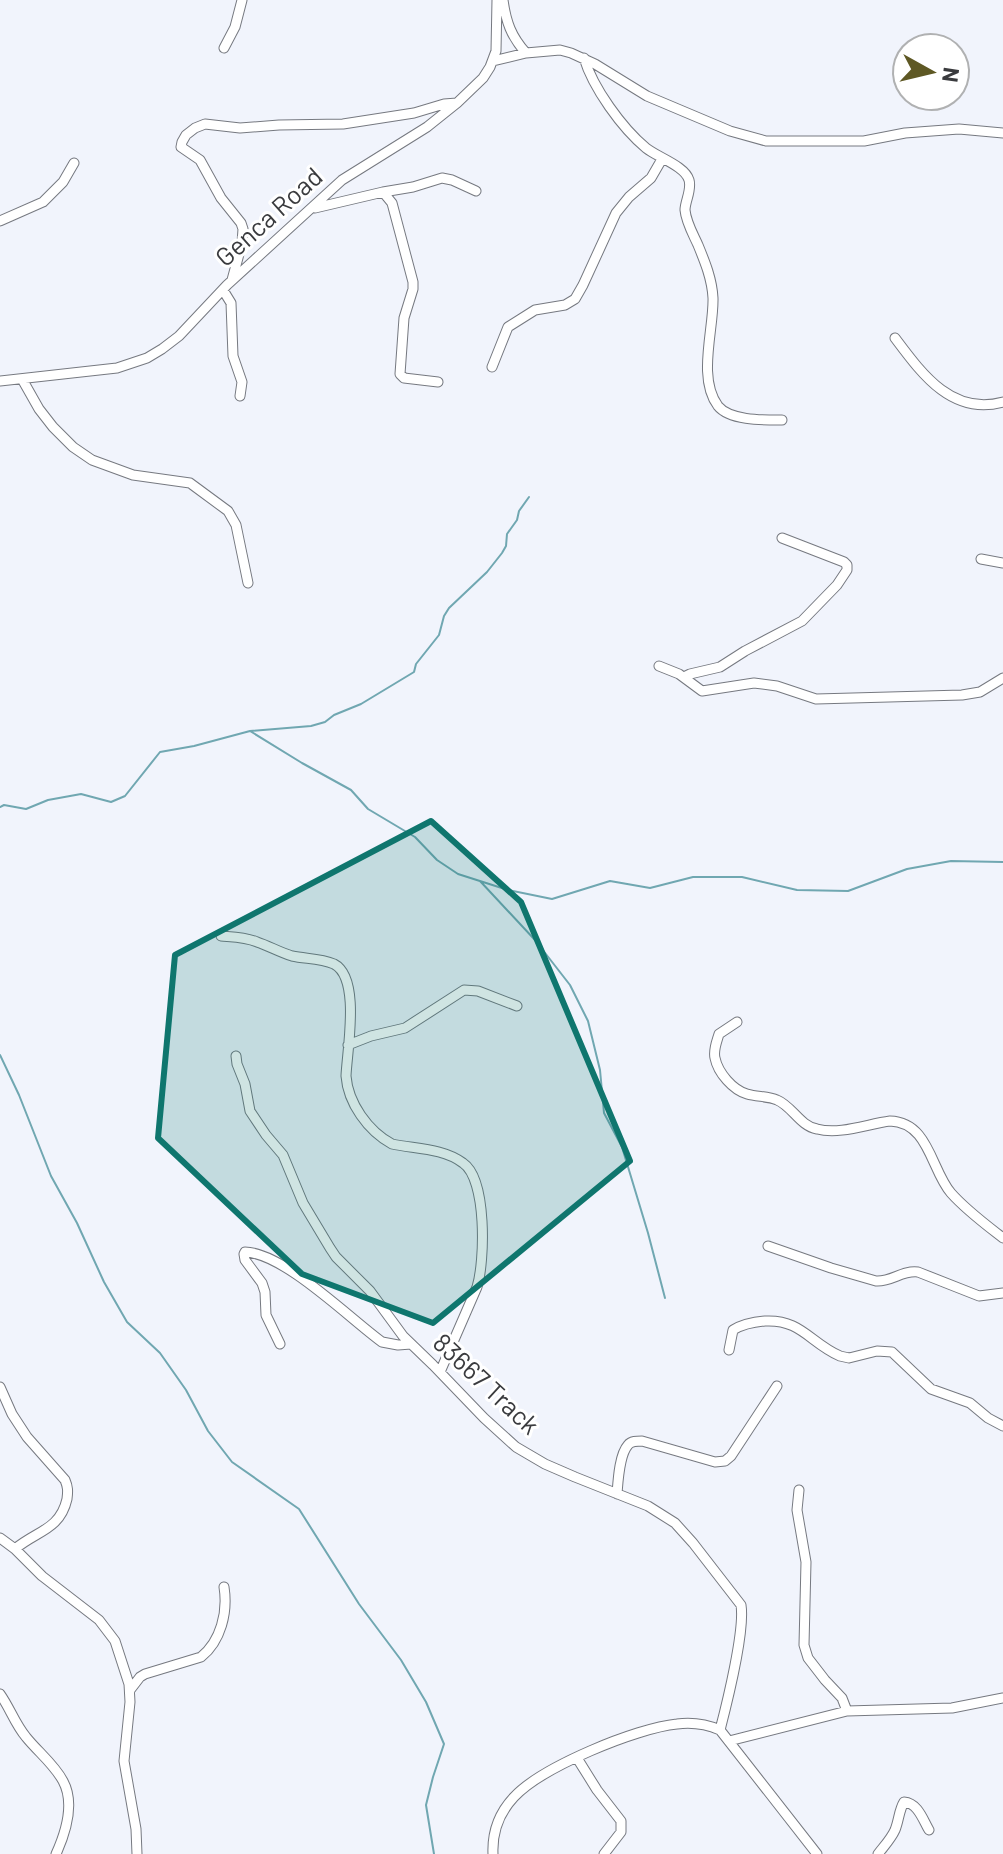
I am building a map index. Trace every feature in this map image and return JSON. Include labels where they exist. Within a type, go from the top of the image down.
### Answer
[{"type":"street","points":[[224,48],[235,27],[242,0]]},
{"type":"street","points":[[500,0],[507,25],[526,53]]},
{"type":"street","points":[[500,0],[493,61],[526,53],[560,50],[584,58],[647,96],[730,131],[766,141],[864,141],[905,133],[959,129],[1003,133]]},
{"type":"street","points":[[584,58],[609,106],[639,142],[684,173],[690,183],[686,216],[707,265],[713,294],[708,367],[713,397],[722,410],[739,416],[782,420]]},
{"type":"street","name":"Genca Road","points":[[0,381],[117,368],[147,358],[179,336],[232,281],[342,180],[405,142],[457,103],[483,78],[493,61]]},
{"type":"street","points":[[232,281],[243,229],[200,160],[181,147],[186,135],[205,124],[246,128],[343,124],[457,103]]},
{"type":"street","points":[[492,367],[508,327],[535,310],[565,305],[575,299],[616,213],[657,171],[662,159]]},
{"type":"street","points":[[0,221],[43,202],[63,182],[74,163]]},
{"type":"street","points":[[312,208],[442,178],[476,191]]},
{"type":"street","points":[[383,192],[392,203],[413,282],[404,318],[400,374],[404,378],[438,382]]},
{"type":"street","points":[[223,290],[231,303],[233,356],[242,382],[240,396]]},
{"type":"street","points":[[895,338],[925,376],[952,397],[979,406],[1003,402]]},
{"type":"street","points":[[22,379],[53,427],[92,460],[133,475],[190,483],[228,511],[236,525],[248,583]]},
{"type":"street","points":[[684,677],[720,667],[802,621],[837,585],[847,570],[844,562],[782,538]]},
{"type":"street","points":[[981,559],[1003,563]]},
{"type":"street","points":[[659,666],[684,677],[702,691],[765,683],[816,699],[962,695],[980,692],[1003,678]]},
{"type":"street","points":[[221,936],[245,938],[282,953],[321,960],[338,967],[347,980],[350,995],[347,1086],[356,1107],[376,1133],[392,1144],[438,1152],[460,1160],[475,1178],[483,1241],[481,1274],[440,1372]]},
{"type":"street","points":[[348,1045],[405,1028],[464,990],[478,991],[517,1006]]},
{"type":"street","points":[[737,1022],[719,1034],[714,1052],[721,1071],[739,1091],[778,1100],[814,1129],[843,1130],[890,1121],[910,1126],[921,1137],[952,1194],[1003,1238]]},
{"type":"street","name":"83667 Track","points":[[236,1056],[250,1111],[281,1151],[303,1203],[330,1248],[370,1291],[411,1344],[516,1447],[545,1464],[648,1506],[675,1523],[741,1605],[737,1650],[720,1730]]},
{"type":"street","points":[[768,1246],[876,1281],[909,1271],[979,1296],[1003,1293]]},
{"type":"street","points":[[280,1344],[266,1315],[262,1283],[245,1260],[245,1252],[260,1255],[288,1268],[382,1342],[411,1344]]},
{"type":"street","points":[[729,1350],[733,1330],[739,1326],[759,1321],[788,1322],[840,1356],[849,1358],[877,1351],[892,1352],[931,1389],[970,1403],[1003,1426]]},
{"type":"street","points":[[617,1494],[618,1475],[627,1445],[642,1441],[715,1462],[725,1461],[777,1386]]},
{"type":"street","points":[[0,1387],[27,1437],[68,1486],[65,1506],[57,1522],[26,1539],[15,1549]]},
{"type":"street","points":[[799,1490],[797,1510],[806,1562],[804,1645],[808,1658],[842,1698],[847,1711]]},
{"type":"street","points":[[0,1538],[105,1626],[115,1641],[130,1690],[124,1761],[137,1854]]},
{"type":"street","points":[[130,1690],[145,1674],[206,1653],[223,1620],[224,1587]]},
{"type":"street","points":[[0,1694],[19,1728],[63,1780],[67,1793],[67,1822],[56,1854]]},
{"type":"street","points":[[729,1741],[847,1711],[952,1708],[1003,1698]]},
{"type":"street","points":[[493,1854],[499,1819],[512,1800],[530,1783],[624,1738],[662,1726],[701,1724],[720,1730],[817,1854]]},
{"type":"street","points":[[577,1758],[621,1821],[621,1832],[604,1854]]},
{"type":"street","points":[[878,1854],[892,1836],[904,1802],[915,1806],[929,1830]]},
{"type":"highlighted area","points":[[431,821],[521,902],[630,1161],[433,1323],[302,1274],[158,1138],[175,955]]},
{"type":"waterway","points":[[0,807],[26,809],[48,800],[81,794],[111,802],[125,796],[160,752],[250,731],[311,726],[361,704],[414,672],[416,664],[439,635],[449,608],[502,553],[507,534],[529,497]]},
{"type":"waterway","points":[[250,731],[351,790],[368,809],[415,837],[437,860],[458,874],[508,890],[552,899],[610,881],[650,888],[693,877],[742,877],[797,890],[848,891],[907,869],[951,861],[1003,862]]},
{"type":"waterway","points":[[480,881],[535,940],[570,985],[588,1021],[600,1070],[604,1113],[622,1147],[665,1298]]},
{"type":"waterway","points":[[0,1055],[51,1176],[127,1322],[160,1353],[186,1390],[208,1431],[232,1462],[299,1509],[426,1702],[444,1744],[426,1805],[434,1854]]}]
